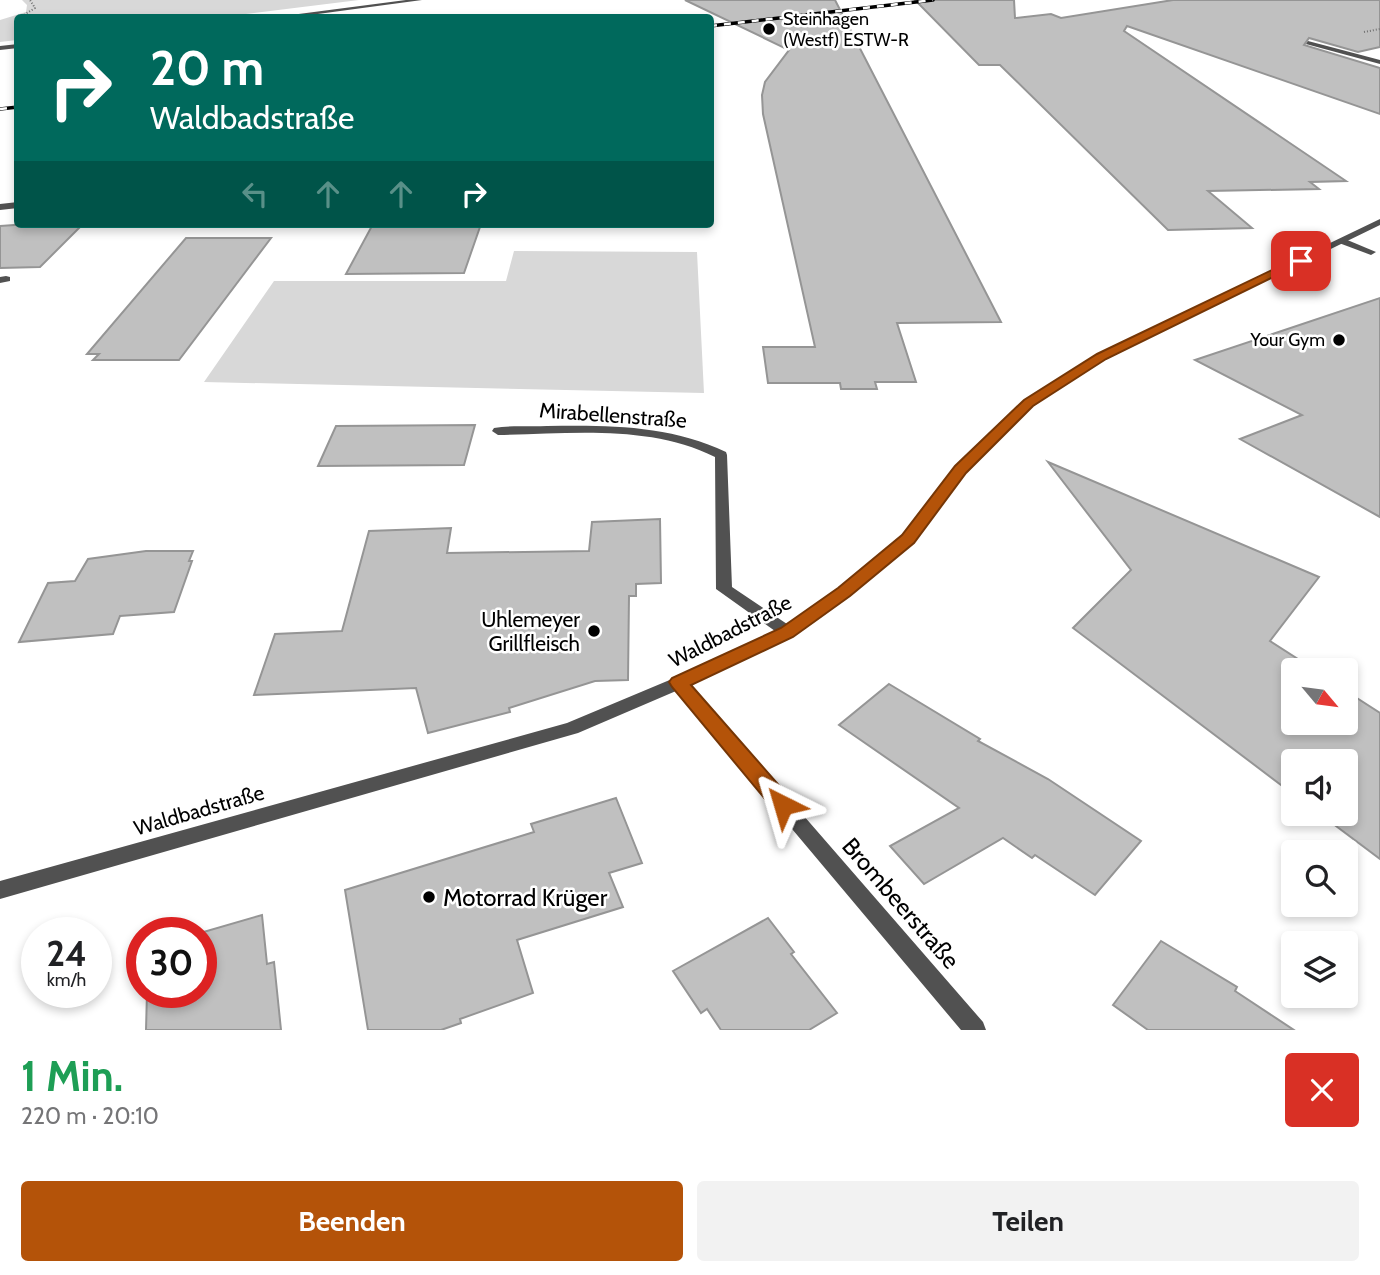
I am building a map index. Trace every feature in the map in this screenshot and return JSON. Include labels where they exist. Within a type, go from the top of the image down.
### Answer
[{"type":"street","points":[[303,14],[419,0]]},
{"type":"street","points":[[1308,43],[1380,62]]},
{"type":"street","name":"Waldbadstraße","points":[[0,890],[572,729],[787,632],[844,592],[908,539],[960,470],[1028,403],[1101,356],[1380,222]]},
{"type":"street","points":[[1342,241],[1371,252]]},
{"type":"street","name":"Mirabellenstraße","points":[[498,431],[597,431],[682,437],[705,444],[721,455],[724,589],[787,632]]},
{"type":"street","name":"Brombeerstraße","points":[[678,682],[975,1030]]},
{"type":"path","points":[[31,1],[39,2]]},
{"type":"path","points":[[24,14],[35,8],[31,1]]},
{"type":"shaded area","points":[[22,0],[359,0],[246,14],[20,14],[26,12],[27,5]]},
{"type":"shaded area","points":[[14,16],[14,40],[0,42],[0,20]]},
{"type":"shaded area","points":[[514,251],[697,252],[704,393],[204,382],[274,281],[506,281]]},
{"type":"building","points":[[685,0],[835,0],[1001,322],[897,323],[916,382],[875,382],[877,389],[841,389],[840,383],[768,383],[763,347],[815,347],[763,114],[762,95],[765,82],[789,50]]},
{"type":"building","points":[[915,0],[1014,0],[1015,18],[1051,14],[1061,18],[1173,0],[1380,0],[1380,47],[1358,52],[1309,38],[1304,45],[1380,68],[1380,114],[1127,26],[1124,31],[1346,181],[1310,182],[1319,189],[1208,191],[1252,228],[1168,230],[1000,65],[979,65]]},
{"type":"building","points":[[0,226],[79,228],[40,267],[0,268]]},
{"type":"building","points":[[371,228],[480,228],[464,273],[346,274]]},
{"type":"building","points":[[186,238],[271,238],[179,360],[93,360],[99,354],[87,354]]},
{"type":"building","points":[[1380,298],[1380,517],[1240,439],[1302,415],[1195,360]]},
{"type":"building","points":[[475,425],[464,465],[318,466],[336,426]]},
{"type":"building","points":[[1048,462],[1319,577],[1270,641],[1296,658],[1281,658],[1281,735],[1358,735],[1358,699],[1380,713],[1380,859],[1336,826],[1358,826],[1358,749],[1281,749],[1281,785],[1073,628],[1131,570]]},
{"type":"building","points":[[660,519],[661,583],[636,584],[636,596],[629,596],[628,680],[595,681],[509,708],[510,712],[428,733],[416,688],[254,695],[275,634],[342,631],[369,531],[451,528],[447,553],[589,551],[592,522]]},
{"type":"building","points":[[146,551],[193,551],[174,612],[120,616],[113,634],[19,642],[48,583],[75,581],[88,559]]},
{"type":"building","points":[[889,684],[980,739],[978,741],[1048,779],[1141,841],[1095,895],[1035,855],[1032,858],[1003,838],[924,884],[890,846],[959,808],[839,725]]},
{"type":"building","points":[[616,798],[642,863],[609,873],[623,907],[517,940],[533,993],[460,1019],[461,1023],[441,1030],[368,1030],[345,890],[534,832],[531,824]]},
{"type":"building","points":[[262,915],[267,964],[274,962],[281,1030],[146,1030],[147,1008],[217,1008],[217,928]]},
{"type":"building","points":[[768,918],[794,952],[791,954],[837,1013],[809,1030],[721,1030],[707,1009],[701,1013],[673,971]]},
{"type":"building","points":[[1161,941],[1237,987],[1235,991],[1294,1030],[1148,1030],[1113,1005]]},
{"type":"railway","points":[[714,26],[933,0]]},
{"type":"railway","points":[[0,109],[14,107]]},
{"type":"place","name":"Steinhagen (Westf) ESTW-R","points":[[769,29]]},
{"type":"place","name":"Your Gym","points":[[1339,340]]},
{"type":"place","name":"Uhlemeyer Grillfleisch","points":[[594,631]]},
{"type":"place","name":"Motorrad Krüger","points":[[429,897]]},
{"type":"route","points":[[783,805],[678,682],[721,665],[787,632],[844,592],[908,539],[960,470],[1028,403],[1101,356],[1301,261]]}]
